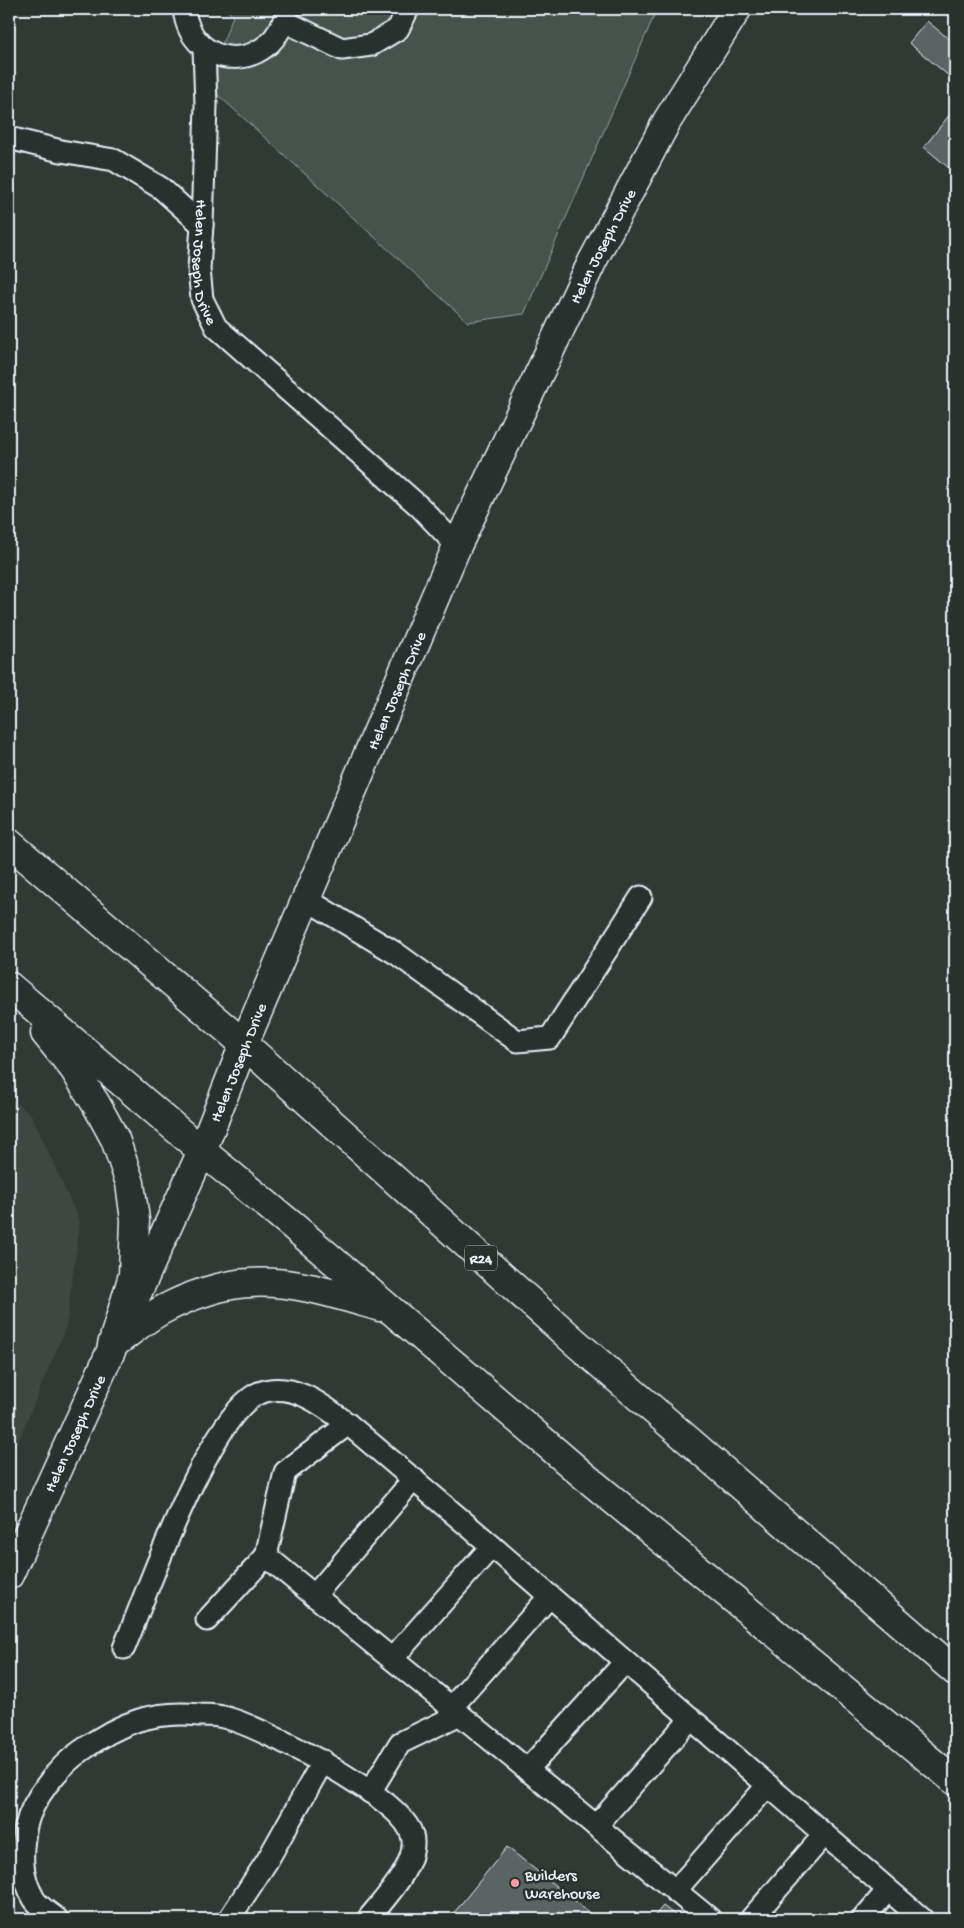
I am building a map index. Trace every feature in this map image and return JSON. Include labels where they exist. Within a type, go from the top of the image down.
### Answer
[{"type":"main road","name":"Helen Joseph Drive","points":[[9,1575],[112,1345],[202,1151],[244,1044],[457,546],[593,260],[667,121],[737,9]]},
{"type":"main road","name":"R24","points":[[9,843],[244,1044],[575,1342],[955,1671]]},
{"type":"main road","points":[[9,986],[583,1475],[955,1781]]},
{"type":"main road","points":[[9,986],[74,1069],[96,1104],[115,1139],[130,1183],[135,1220],[133,1275],[112,1345]]},
{"type":"main road","points":[[112,1345],[165,1308],[205,1292],[249,1283],[297,1285],[338,1294],[389,1310]]},
{"type":"lane","points":[[184,9],[185,22],[204,48],[219,55],[236,58],[252,55],[266,48],[278,36],[286,15],[342,49],[371,45],[398,29],[408,9]]},
{"type":"lane","name":"Helen Joseph Drive","points":[[204,48],[206,105],[199,269],[202,299],[216,327],[420,507],[457,546]]},
{"type":"lane","points":[[9,138],[61,151],[114,160],[161,188],[202,225]]},
{"type":"lane","points":[[306,899],[397,954],[517,1041],[550,1038],[640,897]]},
{"type":"lane","points":[[124,1648],[185,1498],[221,1432],[241,1406],[259,1393],[279,1390],[298,1392],[326,1408],[348,1424],[414,1479],[922,1919]]},
{"type":"lane","points":[[207,1620],[266,1556],[285,1472],[348,1424]]},
{"type":"lane","points":[[314,1596],[414,1479]]},
{"type":"lane","points":[[392,1659],[492,1546]]},
{"type":"lane","points":[[266,1556],[710,1919]]},
{"type":"lane","points":[[370,1792],[400,1743],[456,1711],[550,1596]]},
{"type":"lane","points":[[527,1770],[626,1662]]},
{"type":"lane","points":[[57,1919],[35,1900],[25,1879],[22,1851],[28,1821],[46,1784],[70,1758],[109,1731],[147,1717],[179,1712],[225,1717],[256,1729],[323,1761],[370,1792],[403,1819],[412,1835],[413,1852],[406,1868],[368,1919]]},
{"type":"lane","points":[[596,1826],[691,1718]]},
{"type":"lane","points":[[229,1919],[267,1861],[323,1761]]},
{"type":"lane","points":[[675,1891],[768,1785]]},
{"type":"lane","points":[[751,1919],[824,1834]]},
{"type":"lane","points":[[863,1919],[888,1890]]},
{"type":"shaded area","points":[[226,9],[657,9],[524,314],[468,322],[206,84],[233,16]]},
{"type":"shaded area","points":[[9,1096],[32,1116],[80,1222],[66,1327],[9,1463]]},
{"type":"building","points":[[927,21],[955,44],[955,81],[909,43]]},
{"type":"building","points":[[955,108],[955,173],[924,147]]},
{"type":"building","name":"Builders Warehouse","points":[[507,1847],[597,1919],[449,1919]]},
{"type":"building","points":[[663,1906],[680,1919],[652,1919]]},
{"type":"place","name":"Builders Warehouse","points":[[515,1883]]}]
